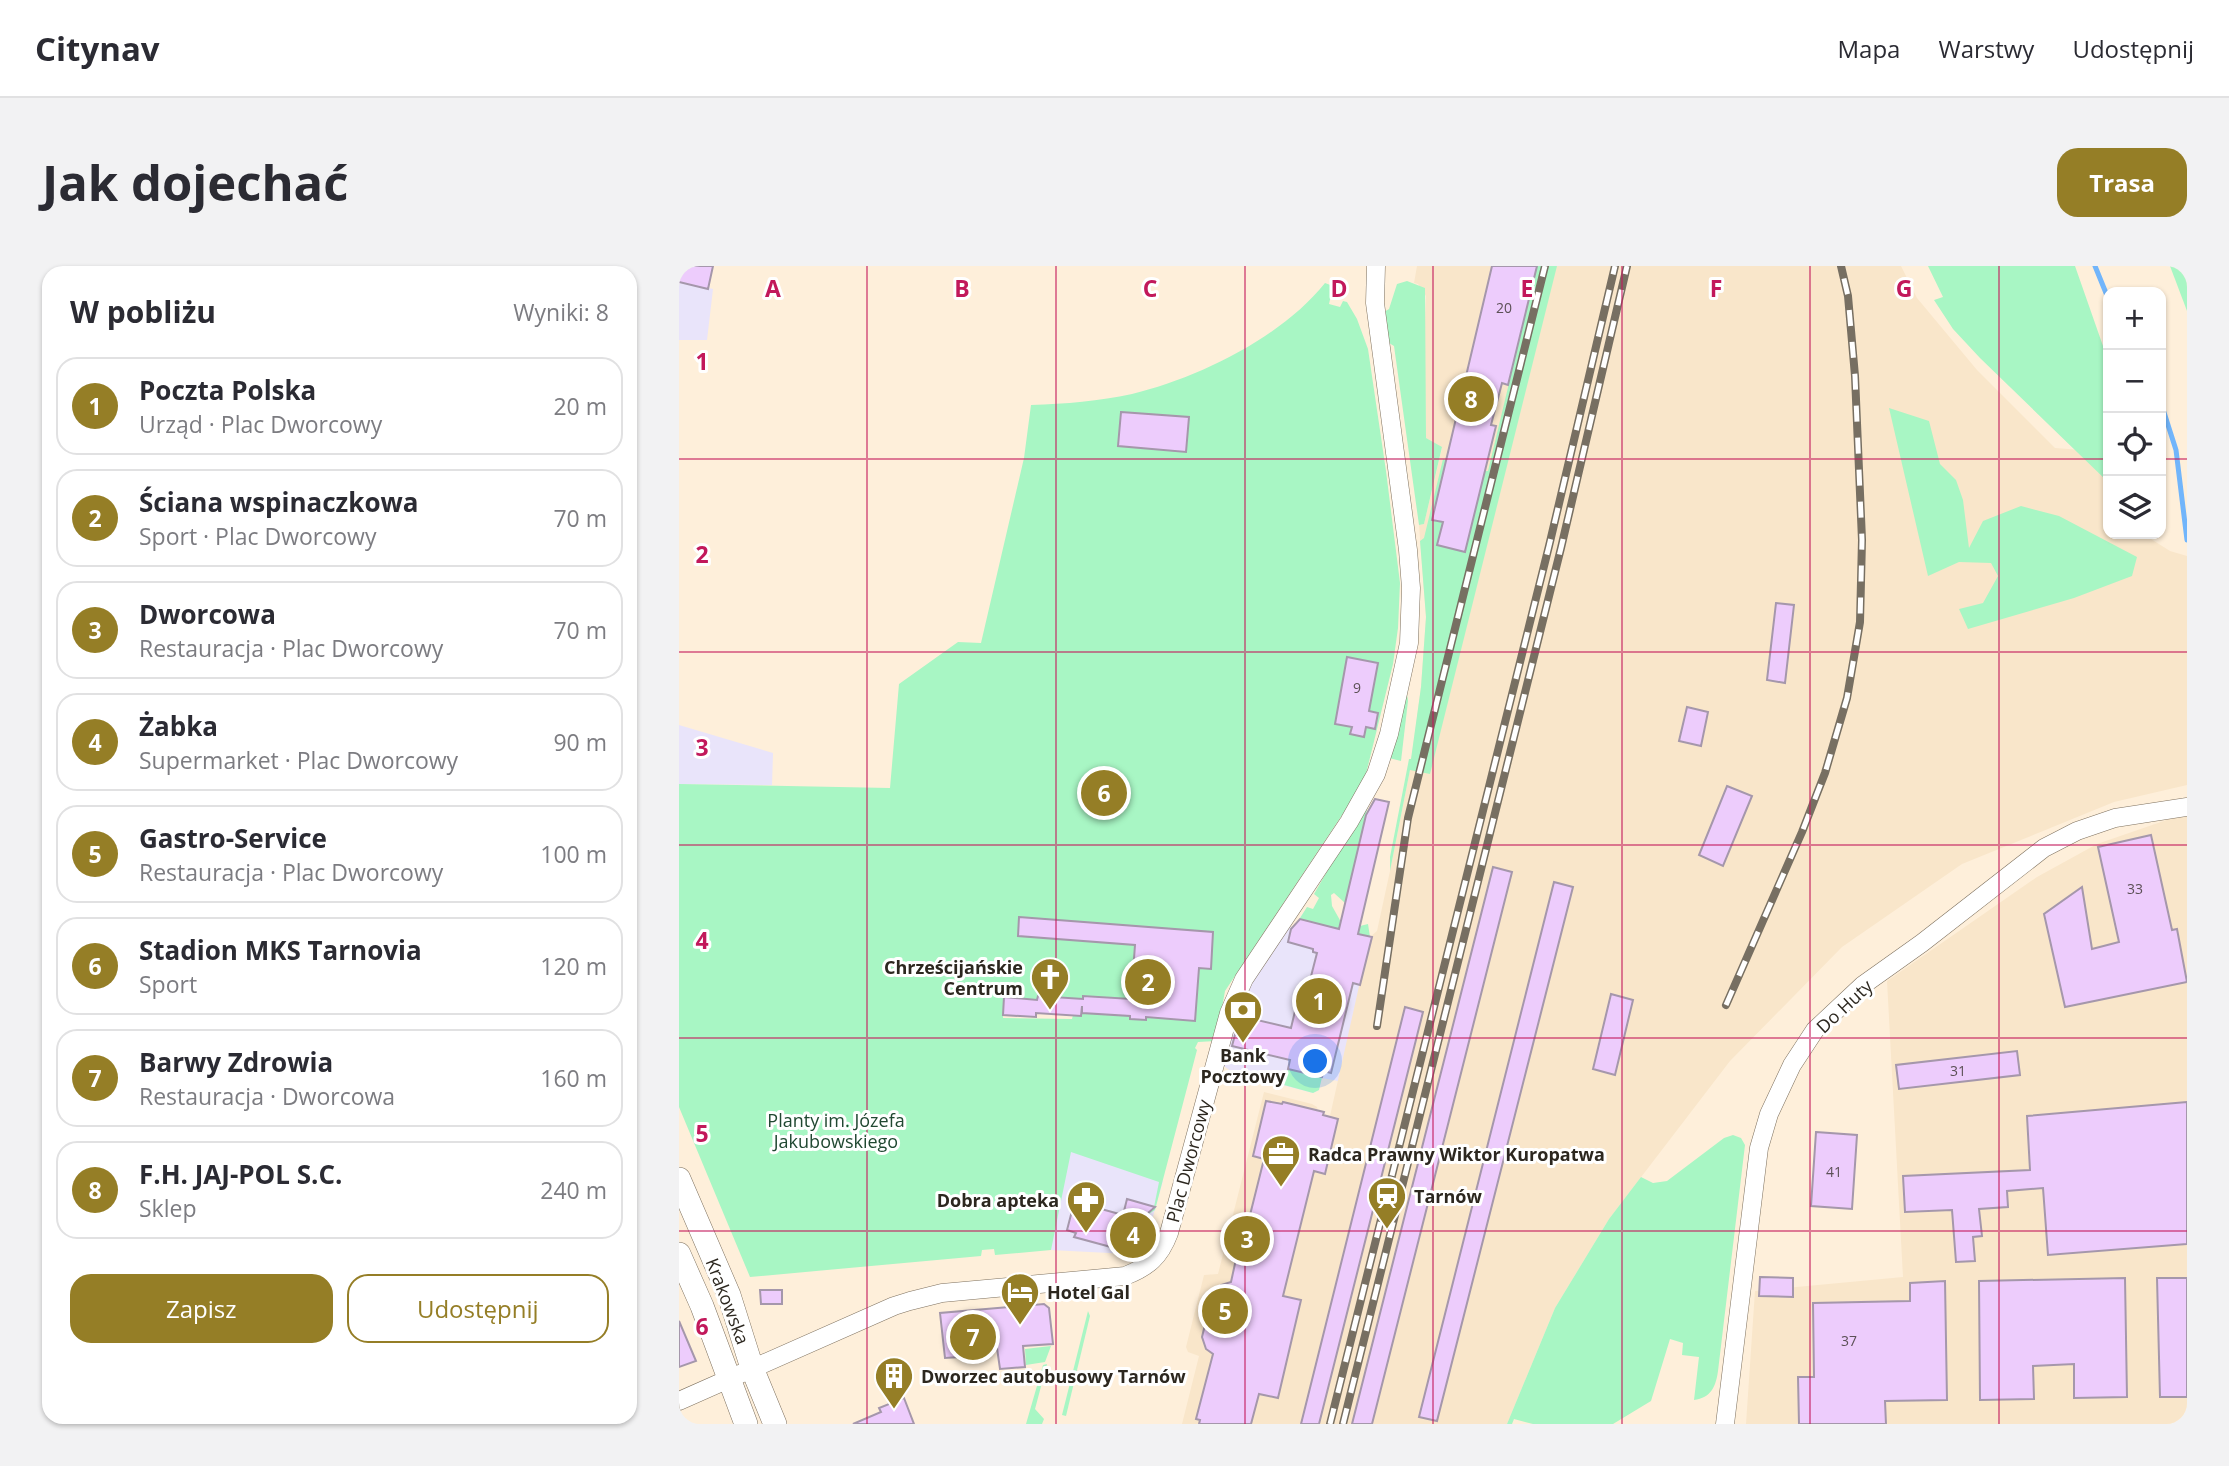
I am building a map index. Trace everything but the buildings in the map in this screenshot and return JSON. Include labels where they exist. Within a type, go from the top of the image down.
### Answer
[{"type":"street","name":"Plac Dworcowy","points":[[679,1401],[894,1306],[927,1297],[976,1289],[1125,1276],[1145,1267],[1156,1259],[1164,1248],[1234,999],[1244,979],[1349,822],[1376,774],[1389,734],[1409,643],[1411,588],[1408,550],[1375,303],[1376,266]]},
{"type":"street","name":"Do Huty","points":[[1725,1424],[1759,1148],[1769,1114],[1792,1065],[1815,1031],[1863,985],[2045,848],[2077,831],[2115,818],[2187,807]]},
{"type":"street","name":"Krakowska","points":[[679,1179],[733,1306],[752,1367],[775,1424]]},
{"type":"street","name":"Krakowska","points":[[679,1254],[701,1303],[746,1424]]},
{"type":"shaded area","points":[[679,266],[713,266],[709,288],[713,289],[707,340],[679,340]]},
{"type":"shaded area","points":[[1417,266],[1901,266],[1917,298],[1977,370],[2055,448],[2103,452],[2103,539],[2151,539],[2170,551],[2187,556],[2187,785],[2114,802],[1962,864],[1842,947],[1730,1061],[1609,1219],[1555,1308],[1507,1424],[1182,1424],[1199,1356],[1188,1352],[1186,1347],[1204,1275],[1218,1274],[1264,1092],[1312,1104],[1318,1111],[1324,1112],[1324,1115],[1330,1116],[1370,937],[1377,931],[1390,871],[1410,770],[1421,687],[1426,617],[1419,525],[1424,524],[1442,448],[1426,438],[1426,296],[1418,284],[1414,283]]},
{"type":"shaded area","points":[[679,725],[773,753],[772,785],[679,784]]},
{"type":"shaded area","points":[[2187,813],[2187,1424],[1746,1424],[1755,1291],[1903,1277],[1887,981],[2037,877],[2097,844]]},
{"type":"shaded area","points":[[1306,909],[1324,925],[1372,937],[1338,1081],[1322,1078],[1319,1090],[1313,1093],[1232,1072],[1221,1064],[1237,1003],[1289,928],[1295,925]]},
{"type":"shaded area","points":[[1069,1147],[1163,1181],[1146,1241],[1137,1251],[1129,1254],[1050,1250]]},
{"type":"green space","points":[[1537,266],[1557,266],[1430,774],[1410,770],[1390,871],[1390,857],[1411,759],[1421,687],[1426,617],[1420,541],[1424,538],[1443,459],[1447,460],[1432,519],[1443,522],[1437,544],[1465,551],[1485,471],[1488,471]]},
{"type":"green space","points":[[1928,266],[2075,266],[2103,346],[2103,477],[1953,329],[1934,300],[1943,297]]},
{"type":"green space","points":[[2170,266],[2187,266],[2187,311]]},
{"type":"green space","points":[[1407,281],[1425,288],[1426,438],[1442,447],[1424,524],[1419,525],[1394,346],[1389,343],[1384,312],[1389,309],[1397,284]]},
{"type":"green space","name":"Planty im. Józefa Jakubowskiego","points":[[1325,283],[1333,286],[1329,304],[1340,307],[1343,301],[1347,302],[1357,319],[1368,349],[1400,583],[1393,664],[1364,782],[1225,991],[1216,1041],[1198,1042],[1195,1048],[1197,1050],[1155,1210],[1141,1219],[1154,1207],[1159,1182],[1071,1152],[1051,1250],[995,1255],[994,1249],[982,1250],[981,1256],[750,1277],[679,1107],[679,784],[890,788],[899,684],[958,642],[981,643],[1024,458],[1031,405],[1082,402],[1132,394],[1184,378],[1263,338],[1307,303]],"holes":[[[1038,996],[1083,999],[1083,996],[1115,998],[1114,1015],[1082,1013],[1081,1016],[1073,1015],[1072,1019],[1003,1018],[1004,997],[1037,1000]]]},
{"type":"green space","points":[[1889,408],[1929,421],[1940,464],[1956,480],[1963,500],[1969,548],[1983,521],[2021,506],[2059,516],[2137,557],[2132,576],[2074,598],[1968,629],[1959,609],[1983,603],[1998,576],[1991,563],[1959,562],[1928,576]]},
{"type":"green space","points":[[1406,688],[1408,701],[1401,761],[1389,758]]},
{"type":"green space","points":[[1370,797],[1345,903],[1334,893],[1331,895],[1332,906],[1341,922],[1356,927],[1368,924],[1370,937],[1324,926],[1295,926],[1307,907],[1313,909],[1319,898],[1314,894]]},
{"type":"green space","points":[[1288,1069],[1322,1077],[1319,1090],[1313,1093],[1284,1085]]},
{"type":"green space","points":[[1733,1135],[1741,1138],[1745,1145],[1718,1371],[1716,1382],[1709,1394],[1694,1400],[1699,1357],[1682,1355],[1683,1343],[1670,1339],[1651,1401],[1613,1424],[1533,1424],[1514,1419],[1512,1424],[1507,1424],[1555,1308],[1609,1219],[1641,1177],[1653,1183],[1667,1181],[1724,1138]]},
{"type":"green space","points":[[1088,1311],[1090,1316],[1066,1416],[1062,1415]]},
{"type":"green space","points":[[1051,1346],[1045,1362],[1026,1365],[1025,1349]]},
{"type":"green space","points":[[1047,1364],[1035,1409],[1044,1419],[1042,1424],[1026,1424],[1043,1365]]},
{"type":"waterway","points":[[2095,266],[2104,287]]},
{"type":"waterway","points":[[2164,413],[2176,450],[2187,540]]},
{"type":"railway","points":[[1377,1026],[1408,818],[1545,266]]},
{"type":"railway","points":[[1330,1424],[1549,546],[1615,266]]},
{"type":"railway","points":[[1343,1424],[1561,548],[1627,266]]},
{"type":"railway","points":[[1726,1005],[1825,773],[1847,698],[1860,622],[1862,540],[1855,376],[1848,296],[1841,266]]},
{"type":"place","name":"F.H. JAJ-POL S.C.","points":[[1471,399]]},
{"type":"place","name":"Stadion MKS Tarnovia","points":[[1104,793]]},
{"type":"place","name":"Ściana wspinaczkowa","points":[[1148,982]]},
{"type":"place","name":"Poczta Polska","points":[[1319,1001]]},
{"type":"place","name":"Chrześcijańskie Centrum","points":[[1050,1011]]},
{"type":"place","name":"Bank Pocztowy","points":[[1243,1044]]},
{"type":"place","name":"Radca Prawny Wiktor Kuropatwa","points":[[1281,1188]]},
{"type":"place","name":"Tarnów","points":[[1387,1230]]},
{"type":"place","name":"Dobra apteka","points":[[1086,1234]]},
{"type":"place","name":"Żabka","points":[[1133,1235]]},
{"type":"place","name":"Dworcowa","points":[[1247,1239]]},
{"type":"place","name":"Gastro-Service","points":[[1225,1311]]},
{"type":"place","name":"Hotel Gal","points":[[1020,1326]]},
{"type":"place","name":"Barwy Zdrowia","points":[[973,1337]]},
{"type":"place","name":"Dworzec autobusowy Tarnów","points":[[894,1410]]}]
